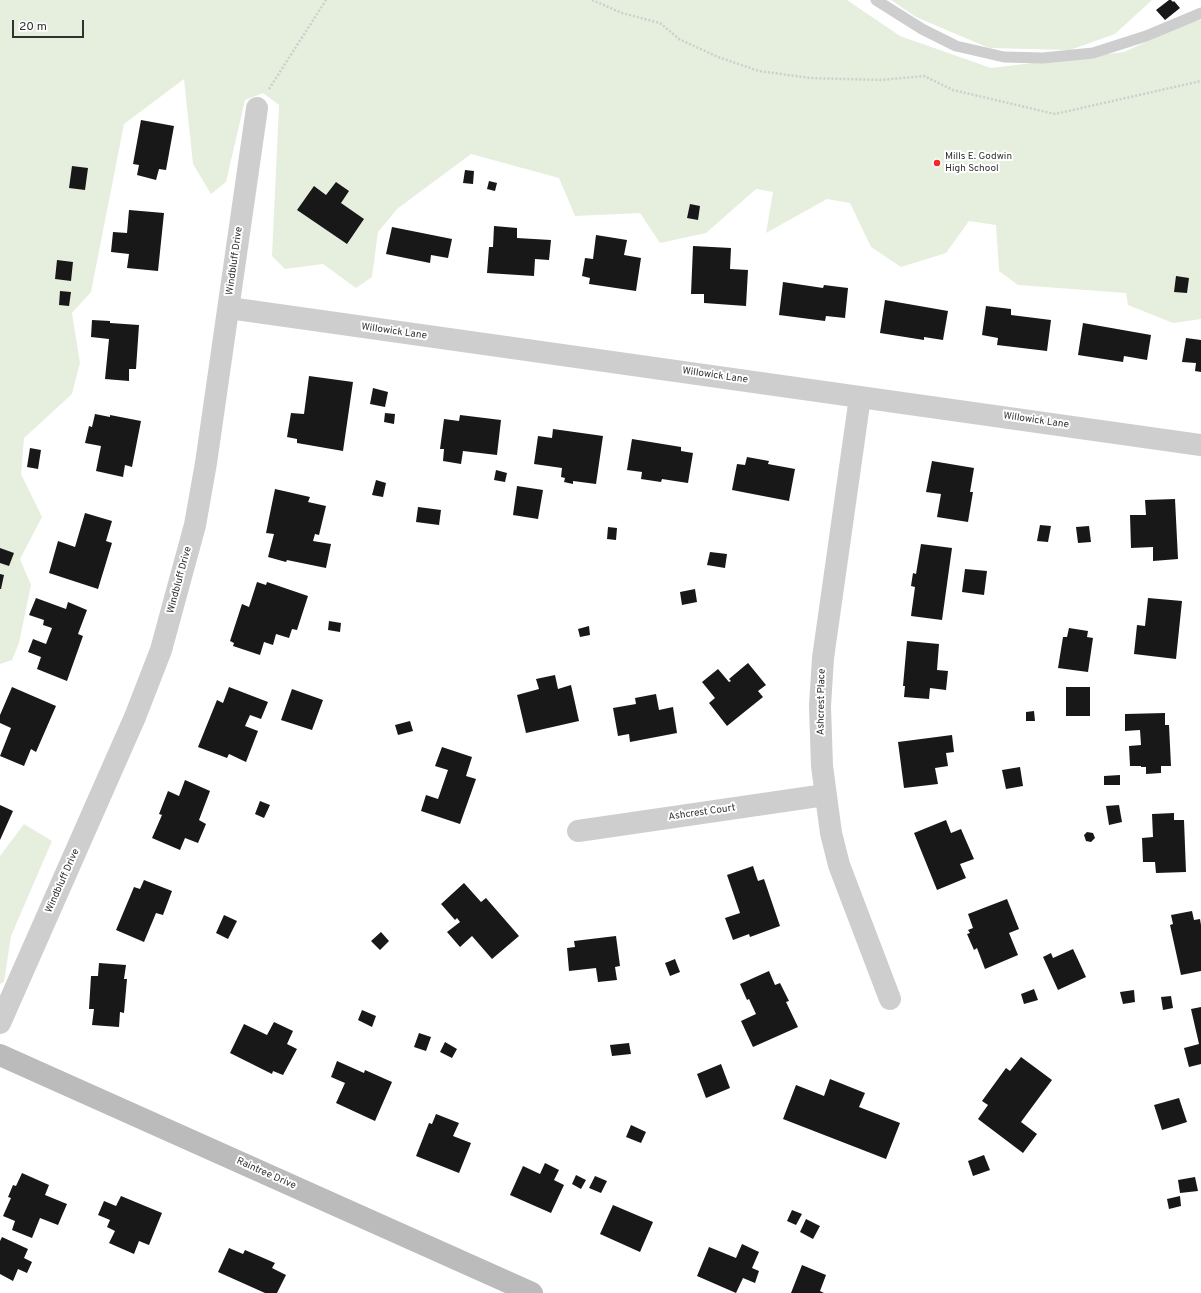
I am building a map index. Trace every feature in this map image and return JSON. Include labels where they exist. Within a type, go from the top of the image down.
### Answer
[{"type":"street","name":"Windbluff Drive","points":[[0,1023],[135,717],[161,650],[195,525],[206,463],[257,108]]},
{"type":"street","name":"Willowick Lane","points":[[229,308],[1201,444]]},
{"type":"street","name":"Ashcrest Place","points":[[860,397],[823,658],[820,706],[822,766],[831,833],[839,865],[890,999]]},
{"type":"street","name":"Ashcrest Court","points":[[578,831],[825,796]]},
{"type":"street","name":"Raintree Drive","points":[[0,1055],[532,1293]]},
{"type":"lane","points":[[876,0],[922,29],[956,46],[1004,57],[1043,58],[1093,52],[1146,36],[1201,13]]},
{"type":"path","points":[[257,108],[326,0]]},
{"type":"path","points":[[592,0],[622,13],[660,23],[679,39],[718,57],[759,70],[818,78],[881,80],[924,76],[953,90],[1055,114],[1201,81]]},
{"type":"green space","name":"Mills E. Godwin High School","points":[[0,0],[847,0],[900,36],[991,68],[1124,52],[1189,22],[1201,20],[1201,319],[1173,323],[1128,305],[1126,293],[1018,285],[999,271],[996,225],[969,221],[946,253],[901,267],[871,247],[850,203],[827,199],[766,233],[773,192],[756,189],[706,233],[660,243],[640,213],[575,216],[559,178],[471,154],[397,209],[378,232],[372,277],[356,288],[323,264],[285,269],[272,256],[279,105],[263,93],[245,100],[226,182],[211,194],[193,164],[184,79],[124,124],[91,292],[72,313],[80,363],[72,394],[24,438],[21,474],[42,517],[20,559],[31,585],[19,643],[12,660],[0,664]]},
{"type":"green space","points":[[891,0],[1152,0],[1115,34],[1070,50],[989,48],[916,17]]},
{"type":"green space","points":[[24,824],[52,841],[11,936],[4,982],[0,984],[0,856]]},
{"type":"building","points":[[1169,0],[1174,1],[1180,8],[1165,20],[1156,10]]},
{"type":"building","points":[[141,120],[174,126],[166,170],[159,169],[156,180],[137,175],[139,165],[133,164]]},
{"type":"building","points":[[72,166],[88,168],[85,190],[69,188]]},
{"type":"building","points":[[465,170],[474,171],[473,184],[463,183]]},
{"type":"building","points":[[489,181],[497,183],[495,191],[487,189]]},
{"type":"building","points":[[336,182],[349,191],[341,203],[364,219],[347,244],[297,210],[314,186],[326,195]]},
{"type":"building","points":[[690,204],[700,206],[698,220],[687,218]]},
{"type":"building","points":[[129,210],[164,213],[158,271],[127,268],[129,254],[111,252],[113,232],[127,233]]},
{"type":"building","points":[[494,226],[517,228],[517,238],[551,240],[549,260],[535,259],[534,276],[487,273],[489,247],[493,247]]},
{"type":"building","points":[[392,227],[452,239],[448,258],[431,255],[430,263],[386,254]]},
{"type":"building","points":[[596,235],[627,240],[624,255],[641,258],[636,291],[589,284],[590,278],[582,276],[585,258],[593,259]]},
{"type":"building","points":[[693,246],[731,248],[730,269],[748,270],[746,306],[704,303],[704,294],[691,294]]},
{"type":"building","points":[[57,260],[73,262],[71,281],[55,279]]},
{"type":"building","points":[[1176,276],[1189,278],[1187,293],[1174,292]]},
{"type":"building","points":[[783,282],[823,288],[824,285],[848,288],[845,318],[826,316],[825,321],[779,315]]},
{"type":"building","points":[[60,291],[71,292],[69,306],[59,305]]},
{"type":"building","points":[[885,300],[948,311],[943,340],[924,337],[924,340],[880,333]]},
{"type":"building","points":[[986,306],[1011,309],[1011,315],[1051,320],[1047,351],[997,345],[998,338],[982,335]]},
{"type":"building","points":[[92,320],[139,325],[136,369],[129,369],[129,381],[105,379],[109,339],[91,337]]},
{"type":"building","points":[[1083,323],[1151,335],[1147,360],[1124,356],[1123,362],[1078,355]]},
{"type":"building","points":[[1186,338],[1201,340],[1201,372],[1195,371],[1196,363],[1182,362]]},
{"type":"building","points":[[309,376],[353,382],[343,451],[297,443],[297,439],[287,437],[291,413],[304,414]]},
{"type":"building","points":[[373,388],[388,392],[385,407],[370,404]]},
{"type":"building","points":[[385,413],[395,414],[394,424],[384,422]]},
{"type":"building","points":[[95,414],[110,417],[110,415],[141,421],[132,467],[125,465],[123,477],[96,471],[101,446],[85,443],[89,426],[92,427]]},
{"type":"building","points":[[460,415],[501,420],[497,455],[463,451],[461,464],[443,461],[444,449],[440,449],[444,419],[459,421]]},
{"type":"building","points":[[553,429],[603,436],[596,484],[573,481],[573,484],[564,482],[565,478],[561,477],[562,468],[534,464],[538,436],[552,438]]},
{"type":"building","points":[[632,439],[681,447],[681,451],[693,453],[688,483],[662,479],[661,482],[641,479],[642,472],[627,470]]},
{"type":"building","points":[[30,448],[41,450],[38,469],[27,467]]},
{"type":"building","points":[[747,457],[769,461],[768,464],[795,469],[789,501],[732,490],[737,464],[745,465]]},
{"type":"building","points":[[932,461],[974,468],[970,492],[973,492],[968,522],[937,517],[941,494],[926,492]]},
{"type":"building","points":[[496,470],[507,473],[505,482],[494,480]]},
{"type":"building","points":[[376,480],[386,483],[383,497],[372,495]]},
{"type":"building","points":[[517,486],[543,490],[538,519],[513,515]]},
{"type":"building","points":[[275,489],[310,497],[308,502],[326,506],[319,535],[315,534],[313,541],[331,544],[326,568],[287,560],[286,562],[268,557],[274,534],[266,533]]},
{"type":"building","points":[[1175,499],[1178,559],[1153,561],[1153,547],[1131,548],[1130,515],[1146,515],[1145,500]]},
{"type":"building","points":[[418,507],[441,510],[439,525],[416,522]]},
{"type":"building","points":[[85,513],[112,521],[106,541],[112,543],[98,589],[49,573],[58,541],[75,547]]},
{"type":"building","points":[[1040,525],[1051,526],[1048,542],[1037,541]]},
{"type":"building","points":[[1089,526],[1091,542],[1078,543],[1076,527]]},
{"type":"building","points":[[608,527],[617,528],[616,540],[607,539]]},
{"type":"building","points":[[921,544],[952,548],[942,620],[911,616],[915,587],[911,586],[913,573],[916,574]]},
{"type":"building","points":[[0,548],[14,553],[9,566],[0,563]]},
{"type":"building","points":[[710,552],[727,554],[725,568],[707,565]]},
{"type":"building","points":[[965,569],[987,571],[984,595],[962,592]]},
{"type":"building","points":[[0,574],[4,575],[1,589],[0,589]]},
{"type":"building","points":[[257,582],[266,585],[267,582],[308,596],[297,630],[292,629],[289,638],[276,634],[273,645],[264,642],[260,655],[233,646],[234,643],[230,641],[242,604],[249,607]]},
{"type":"building","points":[[695,589],[697,602],[682,605],[680,592]]},
{"type":"building","points":[[36,598],[66,609],[68,602],[87,610],[78,634],[83,636],[67,681],[37,669],[41,657],[28,652],[33,639],[46,644],[52,628],[43,625],[44,620],[29,615]]},
{"type":"building","points":[[1148,598],[1182,601],[1176,659],[1134,654],[1137,625],[1145,626]]},
{"type":"building","points":[[329,621],[341,623],[340,632],[328,630]]},
{"type":"building","points":[[589,626],[590,635],[580,637],[578,629]]},
{"type":"building","points":[[1069,628],[1088,631],[1087,637],[1093,638],[1088,672],[1058,668],[1063,637],[1067,637]]},
{"type":"building","points":[[907,641],[939,644],[937,670],[948,671],[946,690],[930,688],[929,699],[904,697],[905,686],[903,686]]},
{"type":"building","points":[[748,663],[766,685],[758,691],[763,697],[727,726],[709,703],[715,698],[702,682],[718,669],[729,682],[731,681],[729,679]]},
{"type":"building","points":[[555,675],[558,689],[571,685],[579,721],[526,733],[517,695],[539,689],[536,679]]},
{"type":"building","points":[[12,687],[56,706],[36,752],[31,749],[24,766],[0,756],[11,728],[0,723],[0,715]]},
{"type":"building","points":[[229,687],[268,702],[261,719],[250,715],[245,726],[258,731],[246,762],[229,754],[227,758],[198,747],[217,700],[223,703]]},
{"type":"building","points":[[1066,687],[1090,687],[1090,716],[1066,716]]},
{"type":"building","points":[[292,689],[323,700],[312,730],[281,720]]},
{"type":"building","points":[[656,694],[659,710],[673,707],[677,733],[630,742],[629,734],[618,736],[613,708],[636,704],[635,698]]},
{"type":"building","points":[[1034,711],[1035,721],[1026,721],[1026,712]]},
{"type":"building","points":[[1165,713],[1165,725],[1169,725],[1171,766],[1161,766],[1161,773],[1146,774],[1146,767],[1130,766],[1129,746],[1141,745],[1140,730],[1125,731],[1125,714]]},
{"type":"building","points":[[410,721],[413,731],[398,735],[395,725]]},
{"type":"building","points":[[952,735],[954,752],[946,753],[948,766],[935,768],[938,784],[904,788],[898,742]]},
{"type":"building","points":[[442,747],[472,757],[466,776],[476,779],[460,824],[421,811],[426,795],[438,799],[448,770],[435,766]]},
{"type":"building","points":[[1020,767],[1023,786],[1006,789],[1002,770]]},
{"type":"building","points":[[1120,775],[1120,785],[1104,785],[1104,776]]},
{"type":"building","points":[[185,780],[210,791],[199,820],[206,824],[198,843],[185,838],[180,850],[152,838],[162,815],[159,814],[168,791],[179,796]]},
{"type":"building","points":[[260,801],[270,805],[264,818],[255,814]]},
{"type":"building","points":[[0,805],[13,811],[0,840]]},
{"type":"building","points":[[1119,805],[1122,822],[1109,825],[1106,806]]},
{"type":"building","points":[[1174,813],[1174,820],[1184,820],[1186,872],[1156,873],[1155,862],[1143,862],[1142,838],[1153,837],[1152,814]]},
{"type":"building","points":[[946,820],[951,833],[961,829],[974,859],[960,864],[966,878],[937,890],[914,833]]},
{"type":"building","points":[[1087,832],[1093,833],[1095,838],[1091,842],[1086,841],[1084,835]]},
{"type":"building","points":[[753,866],[758,881],[764,879],[780,926],[750,937],[749,934],[733,940],[725,918],[740,913],[727,875]]},
{"type":"building","points":[[144,880],[172,891],[163,915],[156,913],[144,942],[116,930],[134,887],[140,889]]},
{"type":"building","points":[[464,883],[481,902],[486,898],[519,936],[492,959],[472,936],[460,947],[447,932],[460,922],[457,918],[455,920],[441,904]]},
{"type":"building","points":[[1007,899],[1019,929],[1009,933],[1018,955],[985,969],[977,948],[974,950],[967,934],[970,933],[968,930],[973,928],[968,914]]},
{"type":"building","points":[[1192,911],[1194,920],[1200,919],[1201,925],[1201,971],[1181,975],[1170,925],[1173,924],[1171,915]]},
{"type":"building","points":[[224,915],[237,921],[228,939],[216,933]]},
{"type":"building","points":[[381,932],[389,941],[380,950],[371,941]]},
{"type":"building","points":[[616,936],[620,966],[615,967],[617,980],[598,982],[596,968],[569,971],[567,948],[575,947],[574,941]]},
{"type":"building","points":[[1073,949],[1086,977],[1058,990],[1043,957],[1051,953],[1053,958]]},
{"type":"building","points":[[675,959],[680,972],[670,976],[665,963]]},
{"type":"building","points":[[99,963],[126,965],[124,979],[127,979],[124,1013],[120,1012],[119,1027],[92,1025],[94,1009],[89,1009],[91,976],[98,976]]},
{"type":"building","points":[[769,971],[775,985],[780,983],[789,1001],[786,1002],[798,1027],[753,1047],[741,1021],[756,1014],[749,999],[747,1000],[740,984]]},
{"type":"building","points":[[1034,989],[1038,1000],[1024,1004],[1021,994]]},
{"type":"building","points":[[1134,990],[1135,1002],[1123,1004],[1120,992]]},
{"type":"building","points":[[1171,996],[1173,1008],[1163,1010],[1161,997]]},
{"type":"building","points":[[1201,1007],[1201,1064],[1189,1067],[1184,1048],[1199,1044],[1191,1009]]},
{"type":"building","points":[[362,1010],[376,1016],[372,1027],[358,1020]]},
{"type":"building","points":[[274,1022],[293,1031],[287,1044],[297,1049],[283,1075],[273,1071],[272,1074],[230,1053],[244,1024],[267,1035]]},
{"type":"building","points":[[419,1033],[431,1037],[426,1051],[414,1047]]},
{"type":"building","points":[[445,1042],[457,1049],[452,1058],[440,1052]]},
{"type":"building","points":[[629,1043],[631,1054],[612,1056],[610,1045]]},
{"type":"building","points":[[1021,1057],[1052,1080],[1021,1122],[1037,1134],[1023,1153],[978,1119],[988,1105],[982,1101],[1006,1068],[1010,1071]]},
{"type":"building","points":[[337,1061],[364,1073],[365,1070],[392,1082],[375,1121],[336,1103],[345,1083],[331,1077]]},
{"type":"building","points":[[721,1064],[730,1088],[706,1098],[697,1074]]},
{"type":"building","points":[[830,1079],[865,1093],[859,1107],[900,1123],[886,1159],[783,1119],[796,1085],[824,1096]]},
{"type":"building","points":[[1179,1098],[1187,1122],[1162,1130],[1154,1105]]},
{"type":"building","points":[[436,1114],[459,1123],[453,1136],[471,1143],[459,1173],[416,1156],[429,1123],[432,1124]]},
{"type":"building","points":[[631,1125],[646,1132],[641,1143],[626,1137]]},
{"type":"building","points":[[984,1155],[990,1170],[973,1176],[968,1161]]},
{"type":"building","points":[[545,1163],[559,1170],[554,1180],[564,1185],[551,1213],[510,1195],[523,1166],[540,1174]]},
{"type":"building","points":[[22,1173],[49,1185],[45,1195],[67,1204],[58,1225],[40,1218],[32,1238],[12,1230],[15,1221],[3,1216],[11,1198],[8,1197],[13,1185],[16,1186]]},
{"type":"building","points":[[576,1175],[586,1180],[581,1189],[572,1184]]},
{"type":"building","points":[[595,1176],[607,1181],[601,1193],[589,1188]]},
{"type":"building","points":[[1195,1177],[1198,1191],[1180,1193],[1178,1180]]},
{"type":"building","points":[[121,1196],[162,1213],[149,1245],[139,1241],[134,1254],[109,1243],[115,1231],[107,1227],[110,1220],[98,1215],[104,1201],[116,1206]]},
{"type":"building","points":[[1180,1196],[1181,1206],[1169,1209],[1167,1199]]},
{"type":"building","points":[[613,1205],[653,1222],[640,1252],[600,1234]]},
{"type":"building","points":[[792,1210],[802,1214],[796,1225],[787,1221]]},
{"type":"building","points":[[806,1219],[820,1226],[813,1239],[800,1232]]},
{"type":"building","points":[[2,1237],[28,1249],[24,1258],[32,1262],[27,1273],[18,1269],[13,1281],[0,1274],[0,1241]]},
{"type":"building","points":[[742,1244],[759,1252],[752,1268],[759,1271],[755,1283],[743,1278],[736,1293],[697,1276],[709,1247],[736,1258]]},
{"type":"building","points":[[229,1248],[243,1254],[245,1250],[275,1263],[272,1268],[286,1275],[277,1293],[265,1293],[218,1272]]},
{"type":"building","points":[[802,1265],[826,1275],[820,1291],[824,1293],[791,1293]]},
{"type":"place","name":"Mills E. Godwin High School","points":[[937,163]]}]
